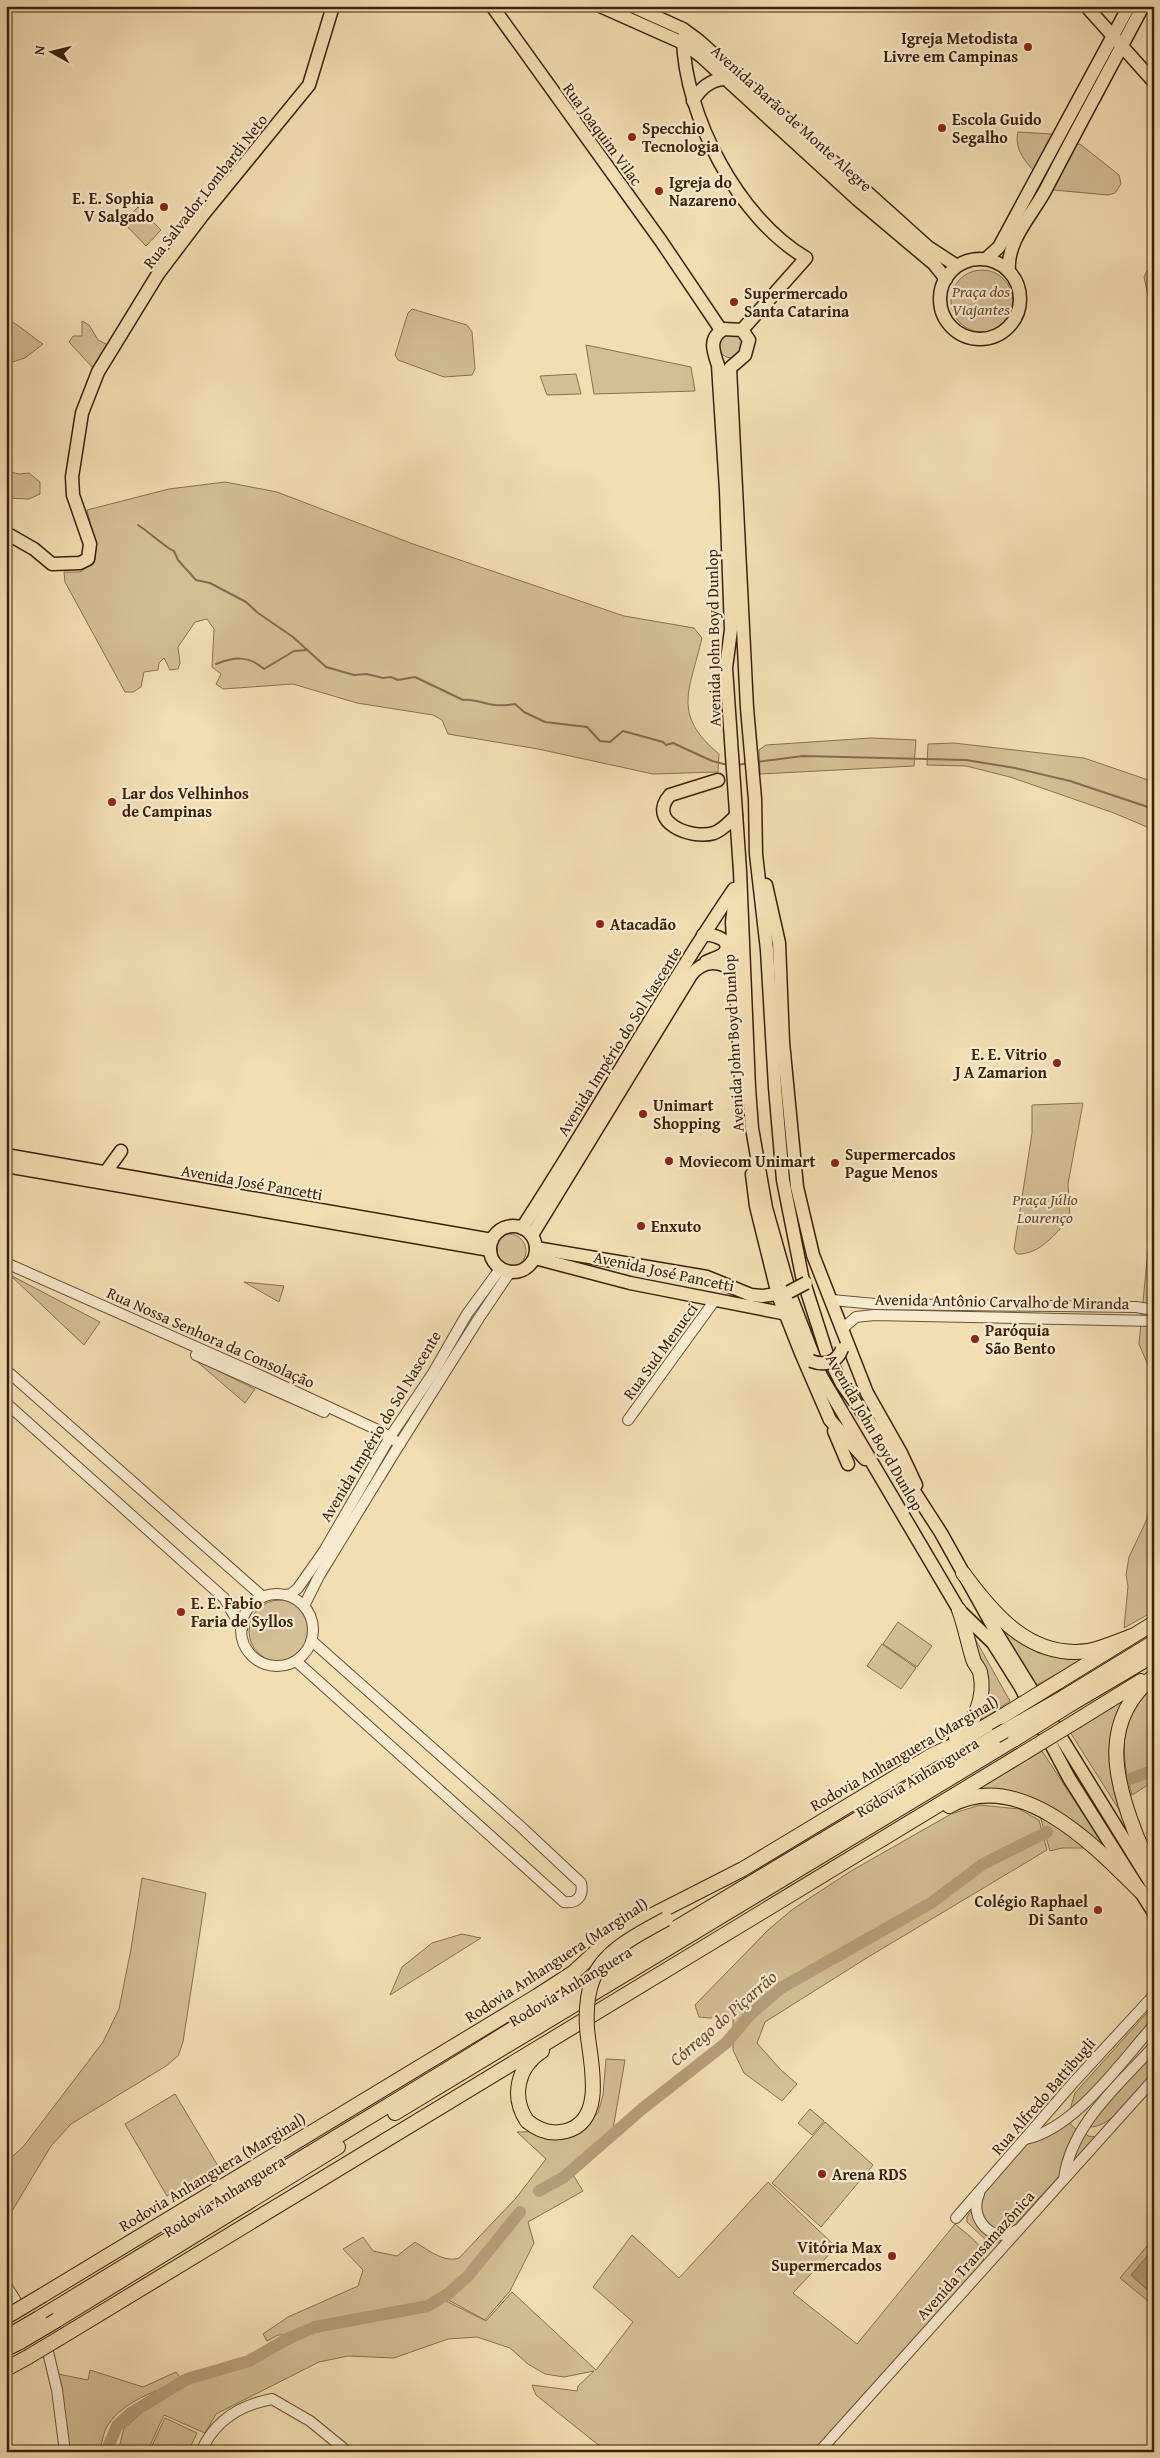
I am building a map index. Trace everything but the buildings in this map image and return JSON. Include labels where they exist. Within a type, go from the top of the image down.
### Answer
[{"type":"highway","points":[[963,1573],[996,1616],[1013,1630],[1035,1642],[1060,1649],[1083,1651],[1102,1647],[1132,1636]]},
{"type":"highway","points":[[932,1755],[966,1728],[974,1716],[979,1701],[980,1672],[973,1660],[970,1640],[960,1610]]},
{"type":"highway","name":"Rodovia Anhanguera (Marginal)","points":[[6,2317],[537,1996],[574,1972],[599,1949],[639,1922],[743,1870],[932,1755],[950,1747],[1001,1717],[1154,1623]]},
{"type":"highway","name":"Rodovia Anhanguera","points":[[6,2349],[14,2337],[39,2318],[657,1940],[996,1736],[1067,1701],[1149,1652]]},
{"type":"highway","points":[[6,2369],[1154,1675]]},
{"type":"highway","points":[[1152,1871],[1134,1829],[1121,1786],[1116,1749],[1119,1725],[1127,1707],[1138,1691],[1154,1675]]},
{"type":"highway","name":"Rodovia Anhanguera","points":[[14,2337],[57,2320],[719,1916],[1015,1739],[1067,1701]]},
{"type":"highway","points":[[886,1838],[967,1798],[991,1796],[1013,1798],[1040,1808],[1069,1828],[1147,1890]]},
{"type":"highway","points":[[583,2021],[565,2036],[538,2053],[524,2070],[518,2087],[518,2098],[522,2114],[527,2121],[549,2133],[570,2130],[587,2115],[594,2089],[587,2029],[588,1996],[593,1978],[610,1955],[707,1895],[743,1870]]},
{"type":"main road","name":"Rua Salvador Lombardi Neto","points":[[6,533],[34,549],[52,564],[80,563],[88,558],[90,553],[85,524],[73,495],[72,478],[82,413],[98,372],[158,274],[202,216],[309,85],[333,6]]},
{"type":"main road","name":"Rua Joaquim Vilac","points":[[492,6],[661,241],[721,330]]},
{"type":"main road","name":"Avenida Barão de Monte Alegre","points":[[600,6],[683,43],[858,200],[934,264],[946,278]]},
{"type":"main road","name":"Avenida Barão de Monte Alegre","points":[[632,6],[683,29],[928,247],[957,266]]},
{"type":"main road","points":[[1086,6],[1154,74]]},
{"type":"main road","points":[[1096,6],[1118,39],[1154,82]]},
{"type":"main road","points":[[1009,271],[1008,259],[1025,222],[1045,191],[1118,39],[1129,6]]},
{"type":"main road","points":[[986,259],[999,247],[1118,39],[1143,6]]},
{"type":"main road","points":[[683,29],[683,43],[693,101],[708,141],[737,190],[769,228],[795,252],[806,258],[742,330]]},
{"type":"main road","points":[[693,101],[698,92],[708,84],[724,79]]},
{"type":"main road","points":[[971,259],[986,259],[995,261],[1009,271],[1018,285],[1021,302],[1016,319],[1004,332],[988,339],[979,339],[962,335],[948,323],[941,308],[940,298],[946,278],[957,266],[971,259]]},
{"type":"main road","points":[[729,328],[742,330],[749,340],[748,351],[724,367],[712,346],[716,335],[721,330],[729,328]]},
{"type":"main road","name":"Avenida John Boyd Dunlop","points":[[724,367],[748,728],[755,799],[756,854],[767,950],[775,1087],[783,1180],[802,1276],[828,1354],[842,1384],[870,1423],[940,1533],[1084,1778],[1115,1825],[1147,1890],[1154,1914]]},
{"type":"main road","name":"Avenida John Boyd Dunlop","points":[[724,367],[731,630],[726,668],[740,871],[749,1088],[752,1128],[766,1208],[792,1300],[821,1376],[888,1492],[960,1610],[993,1643],[1020,1686],[1070,1778],[1147,1890]]},
{"type":"main road","points":[[718,780],[670,795],[662,808],[664,817],[671,825],[681,830],[709,834],[721,830],[736,816]]},
{"type":"main road","name":"Avenida John Boyd Dunlop","points":[[756,854],[766,884],[779,943],[783,1042],[797,1187],[813,1255],[842,1329]]},
{"type":"main road","name":"Avenida Império do Sol Nascente","points":[[527,1231],[703,935],[737,885],[740,871]]},
{"type":"main road","points":[[737,885],[732,922],[734,973],[739,1010],[740,1079],[754,1189],[787,1314],[801,1353],[848,1464]]},
{"type":"main road","name":"Avenida Império do Sol Nascente","points":[[527,1231],[691,975],[725,952],[726,947],[719,937],[712,934],[703,935]]},
{"type":"main road","points":[[705,964],[725,966],[734,973]]},
{"type":"main road","points":[[106,1173],[121,1151]]},
{"type":"main road","name":"Avenida José Pancetti","points":[[6,1155],[491,1245]]},
{"type":"main road","name":"Avenida José Pancetti","points":[[6,1166],[491,1245]]},
{"type":"main road","points":[[513,1226],[527,1231],[536,1253],[525,1269],[505,1270],[492,1260],[491,1245],[504,1228],[513,1226]]},
{"type":"main road","name":"Avenida José Pancetti","points":[[536,1253],[707,1277],[751,1295],[783,1293]]},
{"type":"main road","name":"Avenida José Pancetti","points":[[536,1253],[630,1283],[787,1314]]},
{"type":"main road","points":[[783,1293],[806,1283],[817,1284],[830,1296]]},
{"type":"main road","points":[[842,1329],[867,1393],[914,1479],[923,1508]]},
{"type":"main road","points":[[801,1353],[811,1361],[818,1363],[831,1362],[840,1356],[842,1329]]},
{"type":"main road","points":[[830,1420],[866,1460],[888,1492]]},
{"type":"main road","points":[[1115,1825],[1152,1871]]},
{"type":"street","name":"Rua Nossa Senhora da Consolação","points":[[6,1263],[114,1308],[389,1440],[398,1447]]},
{"type":"street","name":"Rua Nossa Senhora da Consolação","points":[[6,1269],[112,1314],[186,1350],[389,1440]]},
{"type":"street","name":"Avenida Império do Sol Nascente","points":[[286,1595],[292,1594],[298,1588],[324,1551],[389,1440],[433,1373],[467,1314],[505,1270]]},
{"type":"street","name":"Avenida Império do Sol Nascente","points":[[304,1606],[319,1576],[479,1318],[505,1270]]},
{"type":"street","name":"Avenida Antônio Carvalho de Miranda","points":[[830,1296],[865,1303],[1136,1307],[1154,1310]]},
{"type":"street","name":"Rua Sud Menucci","points":[[628,1420],[716,1300]]},
{"type":"street","name":"Avenida Antônio Carvalho de Miranda","points":[[842,1329],[856,1318],[874,1315],[1154,1321]]},
{"type":"street","points":[[6,1370],[263,1597]]},
{"type":"street","points":[[6,1404],[224,1598],[242,1629],[247,1649],[259,1661],[276,1666],[296,1661],[304,1654],[312,1641],[312,1622],[304,1606],[286,1595],[274,1594],[263,1597],[248,1610],[242,1629]]},
{"type":"street","points":[[296,1661],[564,1902],[573,1902],[580,1896],[582,1887],[519,1825],[312,1641]]},
{"type":"street","name":"Rua Alfredo Battibugli","points":[[956,2218],[1073,2083],[1154,1995]]},
{"type":"street","points":[[1025,2139],[1037,2136],[1072,2116],[1154,2025]]},
{"type":"street","points":[[1064,2179],[1066,2165],[1082,2126],[1154,2046]]},
{"type":"street","name":"Avenida Transamazônica","points":[[819,2452],[1154,2079]]},
{"type":"street","points":[[983,2186],[975,2203],[976,2213],[986,2228],[1003,2234],[1012,2233],[1021,2228]]},
{"type":"street","points":[[6,2285],[16,2301]]},
{"type":"street","points":[[48,2352],[57,2390],[65,2452]]},
{"type":"street","points":[[201,2452],[222,2421],[248,2405],[272,2399],[310,2421],[348,2452]]},
{"type":"green space","points":[[1018,132],[1052,134],[1055,138],[1037,174],[1028,165],[1019,150]]},
{"type":"green space","points":[[1080,144],[1119,175],[1121,184],[1115,193],[1108,195],[1054,190],[1052,188],[1074,145]]},
{"type":"green space","points":[[138,207],[161,230],[146,246],[123,222]]},
{"type":"green space","name":"Praça dos Viajantes","points":[[982,270],[999,275],[1004,279],[1008,284],[1013,301],[1008,318],[1004,323],[999,327],[982,332],[965,327],[960,323],[956,318],[951,301],[956,284],[960,279],[965,275]]},
{"type":"green space","points":[[1147,271],[1154,273],[1154,322],[1144,277]]},
{"type":"green space","points":[[412,309],[467,325],[472,332],[475,369],[472,375],[444,377],[398,360],[395,355],[408,313]]},
{"type":"green space","points":[[7,320],[15,323],[43,344],[25,358],[6,364]]},
{"type":"green space","points":[[82,321],[89,325],[98,340],[110,346],[100,364],[92,367],[69,342],[73,336],[82,336]]},
{"type":"green space","points":[[731,334],[736,335],[742,341],[742,351],[736,357],[731,358],[726,357],[720,351],[719,346],[720,341],[726,335]]},
{"type":"green space","points":[[586,345],[691,367],[695,391],[594,394]]},
{"type":"green space","points":[[576,374],[581,394],[547,395],[540,376]]},
{"type":"green space","points":[[6,471],[19,474],[29,473],[40,482],[40,494],[29,499],[6,498]]},
{"type":"green space","points":[[225,482],[277,492],[413,544],[624,616],[694,628],[702,638],[689,687],[689,713],[694,726],[704,740],[719,754],[718,772],[653,774],[538,749],[448,734],[442,720],[433,715],[357,703],[293,684],[223,689],[216,684],[221,674],[212,667],[214,629],[207,619],[195,622],[178,647],[180,663],[178,669],[170,670],[164,658],[159,663],[158,670],[144,672],[141,687],[133,692],[125,692],[65,582],[64,572],[80,572],[95,560],[96,547],[87,510],[169,489]]},
{"type":"green space","points":[[871,738],[916,740],[914,766],[760,774],[759,750],[766,745]]},
{"type":"green space","points":[[954,743],[1084,758],[1154,782],[1154,830],[1114,813],[1010,777],[966,766],[927,765],[928,744]]},
{"type":"green space","name":"Praça Júlio Lourenço","points":[[1083,1103],[1068,1184],[1070,1218],[1040,1247],[1033,1251],[1017,1254],[1014,1249],[1032,1133],[1032,1105]]},
{"type":"green space","points":[[509,1234],[521,1239],[526,1251],[521,1263],[509,1268],[497,1263],[492,1251],[497,1239]]},
{"type":"green space","points":[[1154,1235],[1154,1379],[1139,1344],[1148,1249]]},
{"type":"green space","points":[[10,1275],[100,1322],[84,1345]]},
{"type":"green space","points":[[244,1282],[284,1286],[279,1302]]},
{"type":"green space","points":[[194,1359],[255,1389],[245,1403]]},
{"type":"green space","points":[[1154,1482],[1154,1611],[1124,1628],[1128,1586],[1126,1575],[1129,1557],[1147,1519]]},
{"type":"green space","points":[[280,1600],[292,1603],[302,1609],[308,1619],[311,1631],[308,1643],[302,1653],[292,1659],[280,1662],[268,1659],[258,1653],[252,1643],[249,1631],[252,1619],[258,1609],[268,1603]]},
{"type":"green space","points":[[898,1622],[932,1646],[917,1667],[883,1644]]},
{"type":"green space","points":[[998,1626],[1019,1642],[1039,1651],[1061,1656],[1087,1657],[1035,1686]]},
{"type":"green space","points":[[974,1637],[1010,1701],[972,1727],[978,1715]]},
{"type":"green space","points":[[882,1644],[916,1668],[901,1689],[867,1666]]},
{"type":"green space","points":[[1154,1686],[1154,1781],[1132,1795],[1126,1772],[1124,1748],[1127,1724],[1136,1702]]},
{"type":"green space","points":[[1129,1696],[1117,1715],[1123,1816],[1070,1732]]},
{"type":"green space","points":[[1042,1751],[1112,1858],[1062,1820],[969,1792]]},
{"type":"green space","points":[[980,1805],[1019,1809],[1039,1820],[1047,1850],[865,1959],[765,2022],[757,2043],[780,2069],[797,2084],[782,2101],[744,2073],[733,2050],[733,2019],[728,2015],[710,2018],[699,2017],[695,2005],[768,1930],[793,1909],[851,1871],[951,1814]]},
{"type":"green space","points":[[1040,1816],[1089,1848],[1062,1848],[1050,1851]]},
{"type":"green space","points":[[142,1878],[206,1893],[183,2042],[178,2056],[166,2066],[71,2124],[51,2146],[6,2221],[6,2162],[23,2147],[103,2042],[119,2009]]},
{"type":"green space","points":[[462,1934],[481,1938],[390,1995],[402,1967],[432,1943]]},
{"type":"green space","points":[[1154,2005],[1154,2023],[1072,2113],[1071,2106],[1075,2093]]},
{"type":"green space","points":[[1154,2049],[1154,2071],[1132,2098],[1113,2117],[1104,2123],[1094,2127],[1085,2126]]},
{"type":"green space","points":[[606,2059],[625,2060],[613,2129],[569,2168],[583,2191],[528,2222],[534,2243],[510,2291],[485,2320],[441,2296],[420,2305],[330,2319],[286,2335],[278,2335],[267,2341],[263,2334],[288,2317],[358,2286],[363,2270],[343,2249],[363,2237],[373,2251],[397,2256],[415,2242],[442,2257],[448,2259],[459,2258],[516,2198],[546,2159],[517,2132],[578,2131],[598,2113],[603,2095]]},
{"type":"green space","points":[[175,2094],[218,2166],[167,2196],[125,2124]]},
{"type":"green space","points":[[810,2109],[824,2121],[812,2135],[798,2123]]},
{"type":"green space","points":[[1067,2121],[1078,2131],[1061,2174],[1009,2231],[988,2228],[977,2202],[1027,2140]]},
{"type":"green space","name":"Arena RDS","points":[[825,2122],[873,2165],[821,2227],[772,2183]]},
{"type":"green space","points":[[1083,2130],[1088,2136],[1096,2137],[1067,2169]]},
{"type":"green space","points":[[768,2182],[836,2247],[793,2293],[857,2344],[955,2224],[975,2241],[983,2256],[983,2262],[814,2452],[607,2452],[536,2395],[532,2385],[577,2391],[578,2386],[594,2371],[564,2377],[545,2374],[528,2364],[510,2348],[477,2337],[448,2339],[394,2358],[348,2356],[319,2362],[216,2414],[205,2433],[164,2415],[147,2452],[118,2452],[124,2428],[154,2402],[193,2381],[256,2362],[316,2330],[370,2318],[431,2308],[446,2301],[486,2321],[512,2292],[596,2370],[633,2322],[593,2287],[632,2235],[679,2278]]},
{"type":"green space","points":[[973,2208],[976,2219],[1006,2237],[999,2243],[987,2241],[967,2222],[967,2217]]},
{"type":"green space","points":[[1154,2238],[1154,2306],[1120,2278]]},
{"type":"green space","points":[[90,2370],[143,2387],[176,2372],[182,2380],[141,2398],[122,2409],[106,2428],[99,2452],[69,2452],[58,2374],[88,2380]]},
{"type":"green space","points":[[165,2418],[197,2433],[188,2452],[149,2452]]},
{"type":"shaded area","points":[[1154,2248],[1154,2292],[1152,2294],[1131,2275]]},
{"type":"waterway","points":[[138,525],[174,551],[178,560],[196,580],[210,583],[246,602],[258,613],[293,637],[326,667],[354,675],[367,674],[383,678],[391,677],[398,680],[415,677],[463,700],[498,705],[515,704],[524,712],[545,722],[587,727],[600,741],[610,742],[623,731],[663,742],[666,745],[673,743],[712,761],[728,765]]},
{"type":"waterway","points":[[216,664],[235,659],[247,659],[264,669],[294,651],[307,650]]},
{"type":"waterway","points":[[757,762],[803,756],[966,760],[1015,768],[1070,781],[1154,809]]},
{"type":"waterway","points":[[738,765],[748,763]]},
{"type":"waterway","name":"Córrego do Piçarrão","points":[[1130,1779],[1154,1770]]},
{"type":"waterway","name":"Córrego do Piçarrão","points":[[539,2191],[564,2177],[642,2109],[726,2043],[750,2015],[781,1988],[931,1903],[983,1864],[1047,1832]]},
{"type":"waterway","name":"Córrego do Piçarrão","points":[[106,2452],[117,2426],[131,2413],[187,2379],[249,2361],[287,2339],[315,2327],[428,2306],[449,2293],[468,2276],[520,2212]]},
{"type":"place","name":"Igreja Metodista Livre em Campinas","points":[[1028,47]]},
{"type":"place","name":"Escola Guido Segalho","points":[[942,128]]},
{"type":"place","name":"Specchio Tecnologia","points":[[632,137]]},
{"type":"place","name":"Igreja do Nazareno","points":[[659,191]]},
{"type":"place","name":"E. E. Sophia V Salgado","points":[[164,207]]},
{"type":"place","name":"Supermercado Santa Catarina","points":[[734,302]]},
{"type":"place","name":"Lar dos Velhinhos de Campinas","points":[[112,802]]},
{"type":"place","name":"Atacadão","points":[[600,924]]},
{"type":"place","name":"E. E. Vitrio J A Zamarion","points":[[1057,1063]]},
{"type":"place","name":"Unimart Shopping","points":[[643,1114]]},
{"type":"place","name":"Moviecom Unimart","points":[[669,1161]]},
{"type":"place","name":"Supermercados Pague Menos","points":[[835,1163]]},
{"type":"place","name":"Enxuto","points":[[641,1226]]},
{"type":"place","name":"Paróquia São Bento","points":[[975,1339]]},
{"type":"place","name":"E. E. Fabio Faria de Syllos","points":[[181,1612]]},
{"type":"place","name":"Colégio Raphael Di Santo","points":[[1098,1910]]},
{"type":"place","name":"Arena RDS","points":[[822,2174]]},
{"type":"place","name":"Vitória Max Supermercados","points":[[892,2256]]}]
